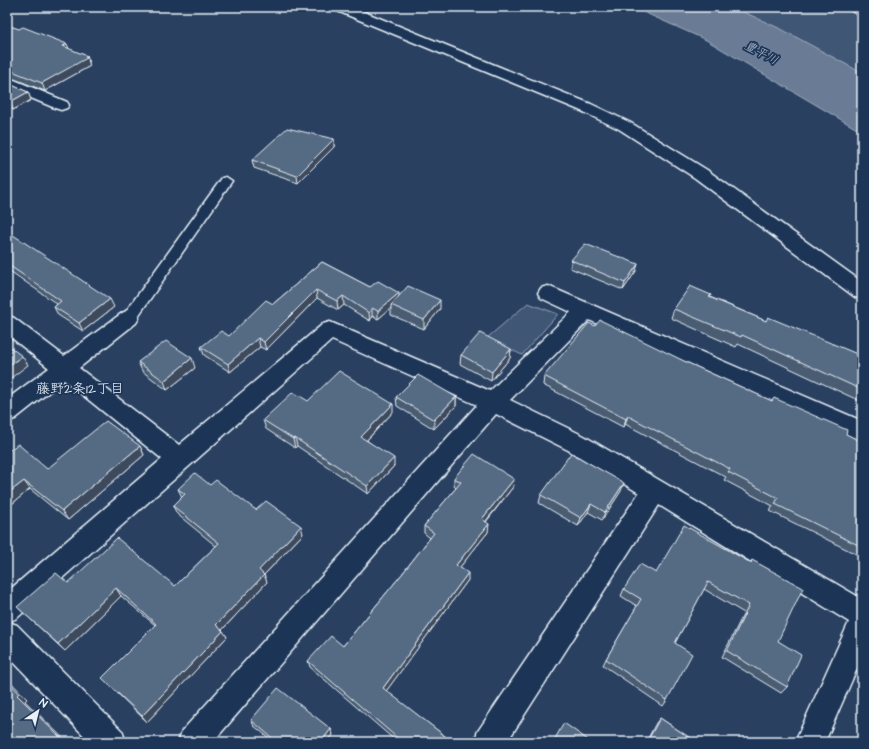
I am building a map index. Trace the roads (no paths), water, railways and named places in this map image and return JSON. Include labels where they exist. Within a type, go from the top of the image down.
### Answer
[{"type":"street","points":[[340,7],[585,107],[625,126],[701,174],[862,292]]},
{"type":"street","points":[[7,82],[60,105]]},
{"type":"street","points":[[548,293],[862,431]]},
{"type":"street","points":[[193,742],[493,402],[586,310]]},
{"type":"street","points":[[7,412],[65,369],[129,318]]},
{"type":"street","points":[[7,323],[179,459]]},
{"type":"street","points":[[7,609],[330,330],[493,402],[576,443],[655,490],[862,623],[810,742]]},
{"type":"street","points":[[489,742],[655,490]]},
{"type":"street","points":[[7,635],[111,742]]},
{"type":"lane","points":[[850,7],[862,14]]},
{"type":"lane","points":[[129,318],[226,181]]},
{"type":"water","name":"豊平川","points":[[632,7],[733,7],[783,30],[862,73],[862,132],[706,40]]},
{"type":"district","name":"藤野2条12丁目","points":[[80,389]]}]
